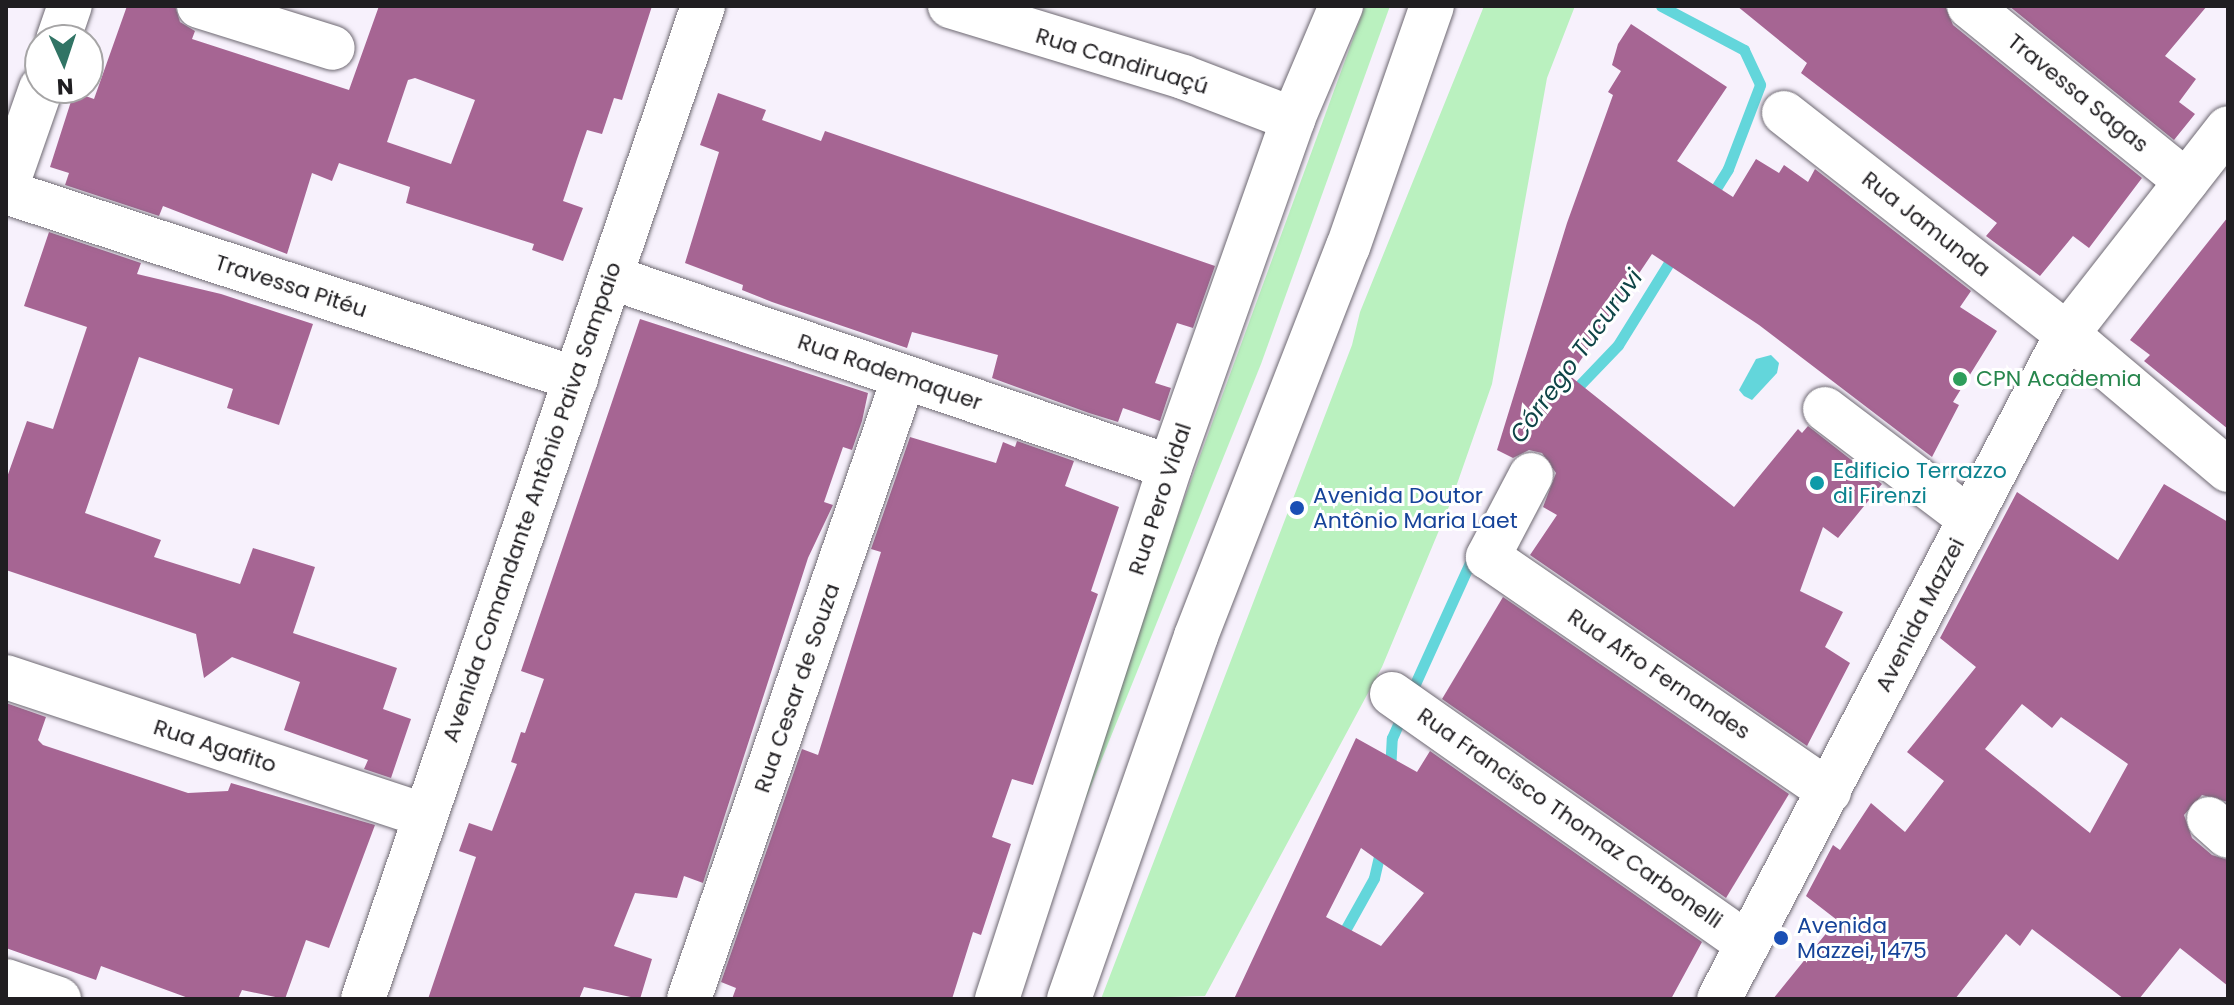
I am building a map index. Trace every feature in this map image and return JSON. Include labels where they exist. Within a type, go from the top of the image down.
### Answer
[{"type":"street","points":[[199,6],[333,48]]},
{"type":"street","name":"Avenida Comandante Antônio Paiva Sampaio","points":[[363,999],[703,6]]},
{"type":"street","name":"Rua Candiruaçú","points":[[950,6],[1183,77],[1293,119]]},
{"type":"street","name":"Rua Pero Vidal","points":[[997,999],[1170,467],[1293,119],[1341,6]]},
{"type":"street","points":[[1069,999],[1196,636],[1348,247],[1432,6]]},
{"type":"street","name":"Travessa Sagas","points":[[1969,6],[2186,181]]},
{"type":"street","points":[[6,190],[36,104]]},
{"type":"street","name":"Rua Jamunda","points":[[1784,113],[2067,334],[2228,470]]},
{"type":"street","name":"Avenida Mazzei","points":[[1719,999],[2067,334],[2228,128]]},
{"type":"street","name":"Travessa Pitéu","points":[[6,190],[576,379]]},
{"type":"street","name":"Rua Rademaquer","points":[[610,277],[1170,467]]},
{"type":"street","name":"Rua Cesar de Souza","points":[[689,999],[904,377]]},
{"type":"street","points":[[1825,409],[1970,519]]},
{"type":"street","name":"Rua Afro Fernandes","points":[[1531,475],[1488,557],[1829,791]]},
{"type":"street","name":"Rua Agafito","points":[[6,677],[424,815]]},
{"type":"street","name":"Rua Francisco Thomaz Carbonelli","points":[[1392,694],[1748,944]]},
{"type":"street","points":[[6,981],[59,999]]},
{"type":"green space","points":[[1365,6],[1390,6],[1261,364],[1064,853],[1174,527]]},
{"type":"green space","points":[[1484,6],[1575,6],[1547,78],[1492,384],[1450,504],[1382,667],[1205,996],[1101,999],[1352,345],[1360,312]]},
{"type":"water","points":[[1771,355],[1779,363],[1777,373],[1752,400],[1744,396],[1739,390],[1756,359]]},
{"type":"building","points":[[127,6],[175,6],[180,22],[195,31],[192,39],[349,90],[379,6],[652,6],[622,100],[614,98],[602,134],[587,130],[563,201],[583,208],[563,261],[532,250],[534,244],[406,203],[410,187],[339,163],[332,181],[312,173],[287,254],[163,206],[159,216],[65,185],[69,173],[50,167],[70,104],[104,104],[104,71]],"holes":[[[415,78],[475,100],[451,164],[387,142],[408,80]]]},
{"type":"building","points":[[1737,6],[1945,6],[1953,25],[2142,178],[2089,248],[2073,236],[2040,276],[1986,236],[1997,223],[1801,73],[1807,63]]},
{"type":"building","points":[[2009,6],[2207,6],[2165,56],[2196,79],[2179,102],[2195,114],[2174,140]]},
{"type":"building","points":[[1631,24],[1727,87],[1677,161],[1733,197],[1756,159],[1779,173],[1784,165],[1808,182],[1815,169],[1971,291],[1960,307],[1997,331],[1953,402],[1959,405],[1932,457],[1759,325],[1652,254],[1570,376],[1734,507],[1798,429],[1802,433],[1808,426],[1882,484],[1838,538],[1823,527],[1800,591],[1843,612],[1825,647],[1850,663],[1807,746],[1530,555],[1557,515],[1543,507],[1556,473],[1542,453],[1529,450],[1513,458],[1497,450],[1567,223],[1613,95],[1608,92],[1621,71],[1612,65],[1618,44]]},
{"type":"building","points":[[718,93],[766,110],[762,120],[821,141],[825,131],[1215,266],[1193,328],[1177,323],[1155,383],[1171,388],[1160,421],[1123,408],[1118,422],[1089,413],[992,378],[998,355],[912,332],[907,348],[772,302],[742,290],[743,285],[685,263],[719,152],[700,145]]},
{"type":"building","points":[[2228,217],[2228,429],[2144,361],[2150,355],[2130,340]]},
{"type":"building","points":[[49,232],[141,263],[137,274],[221,294],[313,324],[279,425],[227,408],[233,389],[139,357],[85,513],[161,540],[154,557],[240,584],[253,548],[315,567],[293,633],[397,668],[383,709],[411,719],[391,778],[364,769],[368,760],[284,730],[300,682],[232,657],[204,678],[196,634],[6,570],[6,480],[27,421],[53,429],[87,327],[24,306]]},
{"type":"building","points":[[640,319],[868,393],[862,421],[852,450],[843,447],[824,502],[833,505],[808,558],[703,883],[684,876],[677,898],[635,893],[614,946],[652,959],[640,999],[584,987],[579,999],[428,999],[476,857],[459,851],[469,823],[492,831],[517,764],[511,762],[521,732],[525,733],[544,679],[521,671]]},
{"type":"building","points":[[910,437],[996,463],[1003,442],[1015,447],[1017,441],[1074,461],[1065,486],[1119,507],[1091,591],[1098,594],[1033,785],[1012,779],[992,837],[1011,844],[981,935],[973,932],[952,999],[732,999],[736,988],[721,982],[802,749],[818,755],[881,552],[871,549]]},
{"type":"building","points":[[2164,484],[2228,522],[2228,802],[2202,795],[2184,815],[2192,838],[2212,855],[2228,860],[2228,986],[2180,948],[2139,999],[2124,999],[2032,929],[2020,946],[2006,934],[1955,999],[1773,999],[1837,920],[1806,896],[1833,845],[1840,850],[1871,803],[1905,832],[1944,781],[1907,752],[1976,667],[1940,638],[2017,492],[2118,560]],"holes":[[[2022,704],[2052,728],[2061,717],[2128,764],[2090,833],[1985,749]]]},
{"type":"building","points":[[1503,597],[1789,794],[1726,898],[1442,699]]},
{"type":"building","points":[[6,703],[46,717],[38,740],[43,745],[188,793],[228,791],[231,783],[375,825],[329,948],[306,940],[285,999],[242,990],[238,999],[191,999],[101,966],[96,980],[6,948]]},
{"type":"building","points":[[1356,738],[1417,772],[1430,751],[1702,942],[1671,999],[1234,999]],"holes":[[[1361,848],[1424,893],[1381,946],[1326,917]]]},
{"type":"waterway","name":"Córrego Tucuruvi","points":[[1661,6],[1744,50],[1760,85],[1728,169],[1710,198]]},
{"type":"waterway","name":"Córrego Tucuruvi","points":[[1572,393],[1618,345],[1675,253]]},
{"type":"waterway","name":"Córrego Tucuruvi","points":[[1410,695],[1474,554]]},
{"type":"waterway","name":"Córrego Tucuruvi","points":[[1390,772],[1392,738],[1404,711]]},
{"type":"waterway","name":"Córrego Tucuruvi","points":[[1339,941],[1374,878],[1381,848]]},
{"type":"place","name":"CPN Academia","points":[[1960,379]]},
{"type":"place","name":"Edificio Terrazzo di Firenzi","points":[[1817,483]]},
{"type":"place","name":"Avenida Doutor Antônio Maria Laet","points":[[1297,508]]},
{"type":"place","name":"Avenida Mazzei, 1475","points":[[1781,938]]}]
